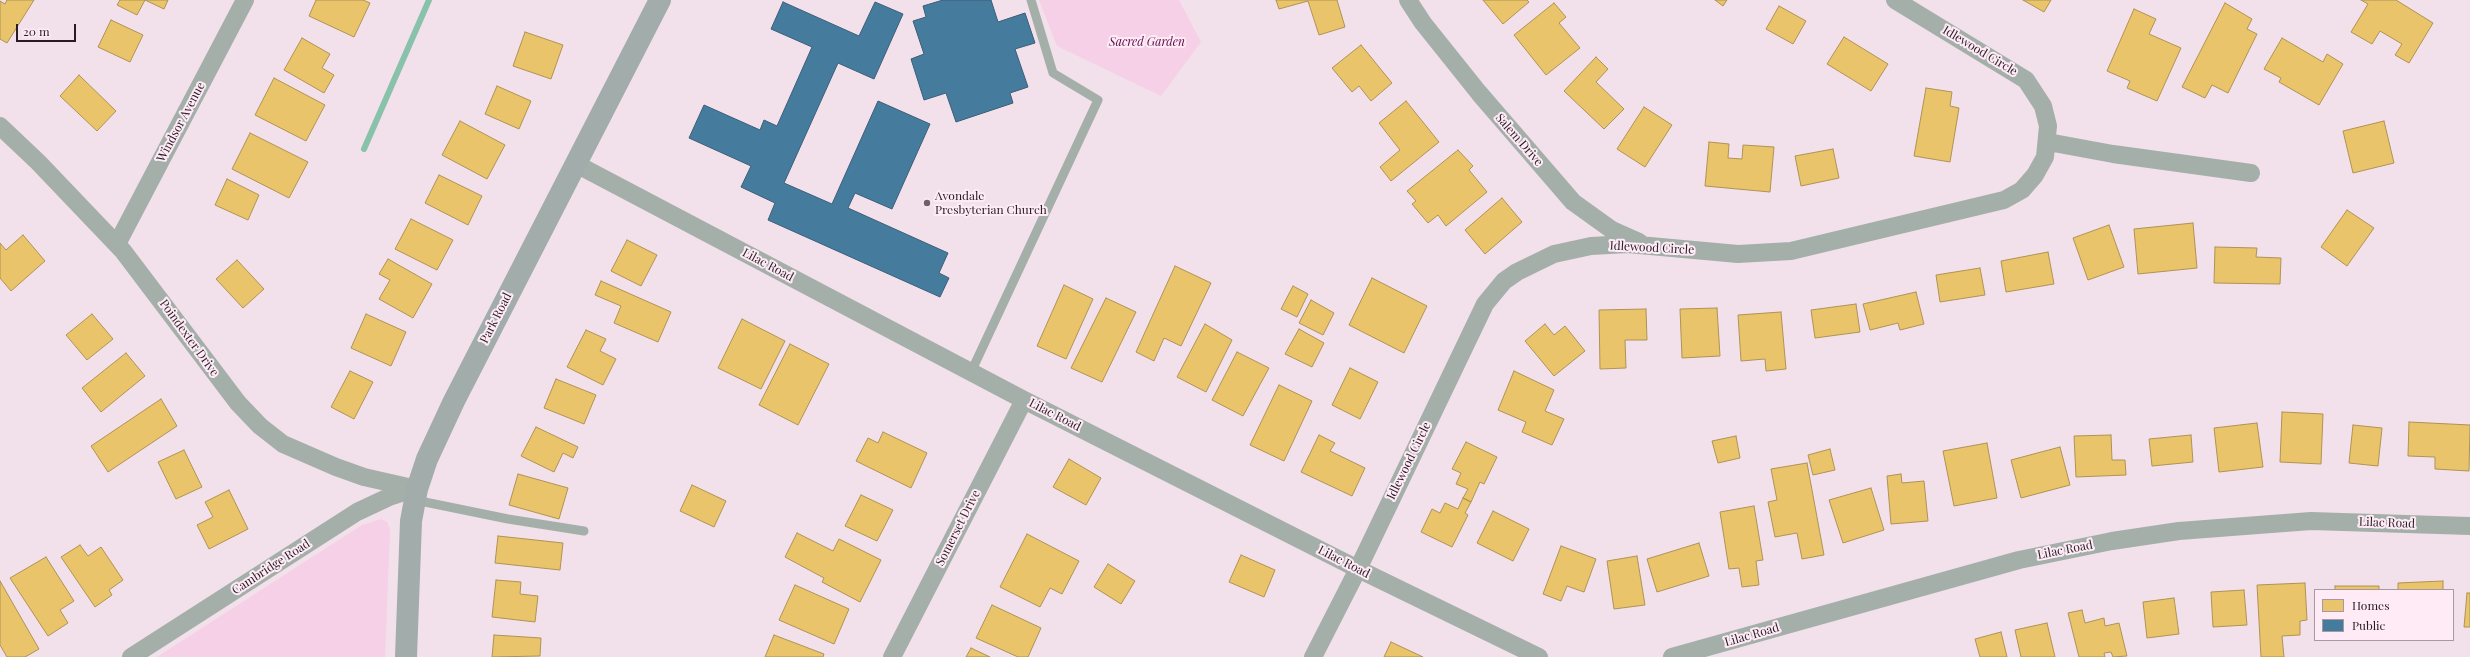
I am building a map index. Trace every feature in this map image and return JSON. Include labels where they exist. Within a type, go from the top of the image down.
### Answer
[{"type":"main road","name":"Park Road","points":[[406,657],[410,539],[416,494],[438,432],[660,0]]},
{"type":"street","name":"Windsor Avenue","points":[[117,244],[245,0]]},
{"type":"street","name":"Salem Drive","points":[[1408,0],[1423,23],[1479,93],[1573,202],[1612,230],[1657,247]]},
{"type":"street","name":"Idlewood Circle","points":[[1313,657],[1358,569],[1485,304],[1504,281],[1530,265],[1554,254],[1591,246],[1628,244],[1738,254],[1791,251],[2004,200],[2022,190],[2035,175],[2045,156],[2048,142],[2048,126],[2043,106],[2026,80],[1895,0]]},
{"type":"street","name":"Poindexter Drive","points":[[0,126],[38,162],[117,244],[156,292],[238,403],[265,430],[284,444],[336,467],[416,494]]},
{"type":"street","points":[[2048,142],[2113,154],[2251,172]]},
{"type":"street","name":"Lilac Road","points":[[576,164],[972,370],[1024,400],[1358,569],[1539,657]]},
{"type":"street","name":"Somerset Drive","points":[[892,657],[1024,400]]},
{"type":"street","name":"Cambridge Road","points":[[131,657],[357,512],[389,497],[416,494]]},
{"type":"street","name":"Lilac Road","points":[[1672,657],[2019,560],[2112,541],[2179,531],[2304,522],[2470,526]]},
{"type":"lane","points":[[972,370],[1098,100],[1053,73],[1031,0]]},
{"type":"lane","points":[[416,494],[508,519],[584,531]]},
{"type":"green space","name":"Sacred Garden","points":[[1039,0],[1179,0],[1201,42],[1161,96],[1057,46]]},
{"type":"green space","points":[[381,519],[387,522],[390,529],[385,657],[157,657],[362,525]]},
{"type":"building: Homes","points":[[7,0],[34,0],[7,43],[0,39],[0,1],[5,4]]},
{"type":"building: Homes","points":[[120,0],[145,0],[137,15],[117,5]]},
{"type":"building: Homes","points":[[145,0],[168,0],[164,9]]},
{"type":"building: Homes","points":[[316,0],[363,0],[370,3],[354,37],[309,16]]},
{"type":"building: Homes","points":[[1276,0],[1337,0],[1345,27],[1319,35],[1308,1],[1279,9]]},
{"type":"building: Homes","points":[[1483,0],[1527,0],[1529,2],[1503,24]]},
{"type":"building: Homes","points":[[1715,0],[1727,0],[1723,6]]},
{"type":"building: Homes","points":[[2023,0],[2051,0],[2044,12]]},
{"type":"building: Homes","points":[[2361,0],[2396,0],[2433,23],[2409,63],[2395,55],[2402,44],[2380,31],[2372,44],[2351,32],[2368,4]]},
{"type":"building: Homes","points":[[1554,3],[1566,17],[1559,23],[1580,48],[1546,75],[1514,35]]},
{"type":"building: Homes","points":[[2225,3],[2252,19],[2247,29],[2257,34],[2228,93],[2212,85],[2205,98],[2182,87]]},
{"type":"building: Homes","points":[[1779,6],[1806,21],[1793,44],[1766,29]]},
{"type":"building: Homes","points":[[2134,9],[2156,19],[2149,34],[2181,48],[2157,101],[2127,88],[2130,81],[2107,71]]},
{"type":"building: Homes","points":[[111,20],[143,35],[130,62],[98,47]]},
{"type":"building: Homes","points":[[525,32],[563,45],[551,79],[513,66]]},
{"type":"building: Homes","points":[[1844,37],[1888,64],[1871,91],[1827,64]]},
{"type":"building: Homes","points":[[302,38],[330,54],[322,68],[334,75],[324,93],[284,70]]},
{"type":"building: Homes","points":[[2282,38],[2323,62],[2327,54],[2343,64],[2319,105],[2279,82],[2281,78],[2264,69]]},
{"type":"building: Homes","points":[[1361,45],[1392,83],[1371,101],[1359,86],[1352,92],[1332,68]]},
{"type":"building: Homes","points":[[1596,57],[1608,69],[1596,82],[1624,109],[1604,129],[1564,91]]},
{"type":"building: Homes","points":[[79,75],[116,111],[97,131],[60,96]]},
{"type":"building: Homes","points":[[274,78],[325,105],[306,141],[255,115]]},
{"type":"building: Homes","points":[[497,86],[531,101],[519,129],[485,114]]},
{"type":"building: Homes","points":[[1926,88],[1952,92],[1950,106],[1959,108],[1950,162],[1914,156]]},
{"type":"building: Homes","points":[[1406,101],[1439,142],[1391,181],[1380,167],[1400,150],[1379,123]]},
{"type":"building: Homes","points":[[1644,107],[1672,125],[1645,167],[1617,149]]},
{"type":"building: Homes","points":[[460,121],[505,145],[487,179],[442,155]]},
{"type":"building: Homes","points":[[2384,121],[2394,163],[2353,173],[2343,131]]},
{"type":"building: Homes","points":[[250,133],[308,162],[289,198],[232,169]]},
{"type":"building: Homes","points":[[1709,142],[1729,144],[1728,158],[1742,159],[1743,145],[1774,147],[1770,192],[1705,186]]},
{"type":"building: Homes","points":[[1833,149],[1839,178],[1801,186],[1795,156]]},
{"type":"building: Homes","points":[[1458,150],[1473,166],[1469,170],[1487,192],[1446,226],[1438,215],[1428,223],[1412,204],[1416,201],[1407,191]]},
{"type":"building: Homes","points":[[439,175],[482,196],[468,225],[425,203]]},
{"type":"building: Homes","points":[[227,179],[259,195],[248,220],[215,205]]},
{"type":"building: Homes","points":[[1502,198],[1522,222],[1485,254],[1465,230]]},
{"type":"building: Homes","points":[[2347,210],[2374,228],[2347,266],[2321,247]]},
{"type":"building: Homes","points":[[411,219],[453,240],[437,270],[395,249]]},
{"type":"building: Homes","points":[[2193,223],[2197,268],[2138,274],[2134,229]]},
{"type":"building: Homes","points":[[2109,225],[2124,267],[2088,280],[2073,238]]},
{"type":"building: Homes","points":[[23,235],[45,261],[11,291],[0,278],[0,243],[6,250]]},
{"type":"building: Homes","points":[[627,240],[657,255],[641,286],[611,271]]},
{"type":"building: Homes","points":[[2215,247],[2257,248],[2256,257],[2281,258],[2280,284],[2214,283]]},
{"type":"building: Homes","points":[[2048,252],[2054,284],[2006,292],[2001,261]]},
{"type":"building: Homes","points":[[388,259],[432,284],[413,318],[379,299],[390,280],[379,274]]},
{"type":"building: Homes","points":[[237,260],[264,289],[243,308],[216,279]]},
{"type":"building: Homes","points":[[1175,266],[1211,283],[1181,346],[1164,338],[1154,361],[1136,352]]},
{"type":"building: Homes","points":[[1980,268],[1985,295],[1940,302],[1936,275]]},
{"type":"building: Homes","points":[[1372,278],[1427,306],[1404,353],[1349,325]]},
{"type":"building: Homes","points":[[601,281],[671,312],[658,342],[614,323],[621,306],[595,295]]},
{"type":"building: Homes","points":[[1064,285],[1093,299],[1066,359],[1037,346]]},
{"type":"building: Homes","points":[[1293,286],[1308,294],[1297,317],[1281,309]]},
{"type":"building: Homes","points":[[1916,292],[1924,324],[1900,330],[1898,323],[1870,330],[1863,304]]},
{"type":"building: Homes","points":[[1106,298],[1136,312],[1102,382],[1071,368]]},
{"type":"building: Homes","points":[[1311,300],[1334,313],[1323,335],[1299,323]]},
{"type":"building: Homes","points":[[1856,304],[1860,332],[1815,338],[1811,310]]},
{"type":"building: Homes","points":[[1717,308],[1720,356],[1682,358],[1680,309]]},
{"type":"building: Homes","points":[[1646,309],[1647,340],[1625,340],[1626,368],[1600,369],[1599,310]]},
{"type":"building: Homes","points":[[1781,312],[1786,369],[1766,371],[1765,359],[1741,361],[1738,315]]},
{"type":"building: Homes","points":[[92,314],[113,339],[87,360],[66,335]]},
{"type":"building: Homes","points":[[366,314],[406,332],[391,366],[351,348]]},
{"type":"building: Homes","points":[[742,319],[785,341],[761,389],[718,368]]},
{"type":"building: Homes","points":[[1205,324],[1232,340],[1206,392],[1177,377]]},
{"type":"building: Homes","points":[[1545,324],[1554,335],[1565,326],[1585,351],[1554,376],[1525,341]]},
{"type":"building: Homes","points":[[1299,329],[1324,343],[1312,367],[1285,354]]},
{"type":"building: Homes","points":[[586,330],[606,339],[600,351],[616,359],[603,385],[567,367]]},
{"type":"building: Homes","points":[[790,344],[829,364],[798,425],[759,405]]},
{"type":"building: Homes","points":[[1237,352],[1269,368],[1243,416],[1212,400]]},
{"type":"building: Homes","points":[[126,353],[145,376],[101,412],[82,388]]},
{"type":"building: Homes","points":[[1350,368],[1378,382],[1360,419],[1332,405]]},
{"type":"building: Homes","points":[[350,371],[373,382],[354,419],[331,407]]},
{"type":"building: Homes","points":[[1514,371],[1554,390],[1545,411],[1564,419],[1552,445],[1522,432],[1526,422],[1498,410]]},
{"type":"building: Homes","points":[[556,379],[596,395],[584,424],[544,408]]},
{"type":"building: Homes","points":[[1279,385],[1312,401],[1284,461],[1250,445]]},
{"type":"building: Homes","points":[[161,399],[177,426],[108,472],[91,446]]},
{"type":"building: Homes","points":[[2282,412],[2323,414],[2321,464],[2280,462]]},
{"type":"building: Homes","points":[[2409,422],[2470,425],[2469,471],[2435,469],[2435,457],[2408,456]]},
{"type":"building: Homes","points":[[2257,423],[2263,467],[2219,472],[2214,428]]},
{"type":"building: Homes","points":[[2353,425],[2382,428],[2378,466],[2349,463]]},
{"type":"building: Homes","points":[[536,427],[578,447],[573,458],[563,453],[554,472],[521,456]]},
{"type":"building: Homes","points":[[883,432],[927,453],[911,488],[856,461],[868,438],[878,443]]},
{"type":"building: Homes","points":[[1319,435],[1335,443],[1330,451],[1365,468],[1352,496],[1301,472]]},
{"type":"building: Homes","points":[[2111,435],[2112,460],[2125,460],[2126,475],[2076,477],[2074,436]]},
{"type":"building: Homes","points":[[2191,435],[2193,462],[2152,466],[2149,439]]},
{"type":"building: Homes","points":[[1736,436],[1740,458],[1718,463],[1712,441]]},
{"type":"building: Homes","points":[[1466,442],[1497,457],[1484,484],[1480,482],[1471,502],[1463,498],[1468,489],[1456,484],[1461,473],[1452,469]]},
{"type":"building: Homes","points":[[1987,443],[1997,498],[1954,506],[1943,451]]},
{"type":"building: Homes","points":[[2060,447],[2070,485],[2021,498],[2011,460]]},
{"type":"building: Homes","points":[[1830,449],[1835,470],[1813,475],[1808,455]]},
{"type":"building: Homes","points":[[184,450],[202,487],[176,499],[158,462]]},
{"type":"building: Homes","points":[[1069,459],[1101,478],[1086,505],[1053,487]]},
{"type":"building: Homes","points":[[1807,463],[1824,555],[1802,559],[1797,533],[1775,537],[1768,502],[1777,500],[1771,469]]},
{"type":"building: Homes","points":[[518,474],[568,488],[559,519],[509,505]]},
{"type":"building: Homes","points":[[1901,474],[1902,483],[1924,481],[1928,521],[1891,524],[1887,476]]},
{"type":"building: Homes","points":[[692,485],[726,501],[714,527],[680,511]]},
{"type":"building: Homes","points":[[1871,488],[1884,530],[1843,543],[1829,500]]},
{"type":"building: Homes","points":[[229,490],[248,529],[209,549],[197,525],[213,517],[205,502]]},
{"type":"building: Homes","points":[[861,495],[893,510],[877,541],[845,526]]},
{"type":"building: Homes","points":[[1463,498],[1471,502],[1465,513],[1468,515],[1452,547],[1421,532],[1432,509],[1440,513],[1445,503],[1458,509]]},
{"type":"building: Homes","points":[[1754,506],[1763,560],[1756,561],[1759,585],[1742,587],[1739,568],[1729,569],[1720,512]]},
{"type":"building: Homes","points":[[1493,511],[1529,529],[1513,561],[1477,543]]},
{"type":"building: Homes","points":[[797,533],[833,551],[839,539],[881,560],[860,602],[822,582],[824,578],[785,557]]},
{"type":"building: Homes","points":[[1027,534],[1079,561],[1062,594],[1050,588],[1040,607],[1000,587]]},
{"type":"building: Homes","points":[[498,536],[563,543],[560,570],[495,563]]},
{"type":"building: Homes","points":[[1699,543],[1709,576],[1657,592],[1647,559]]},
{"type":"building: Homes","points":[[80,545],[88,556],[101,547],[123,580],[109,590],[112,595],[95,607],[61,557]]},
{"type":"building: Homes","points":[[1561,546],[1596,559],[1584,592],[1567,586],[1561,601],[1543,594]]},
{"type":"building: Homes","points":[[1241,555],[1275,570],[1264,597],[1229,582]]},
{"type":"building: Homes","points":[[1637,556],[1645,605],[1614,609],[1607,561]]},
{"type":"building: Homes","points":[[46,557],[74,601],[60,610],[68,623],[48,636],[10,578]]},
{"type":"building: Homes","points":[[1108,564],[1135,581],[1121,604],[1094,587]]},
{"type":"building: Homes","points":[[496,580],[521,582],[520,594],[538,596],[535,622],[492,617]]},
{"type":"building: Homes","points":[[0,581],[39,649],[25,657],[7,657],[0,645]]},
{"type":"building: Homes","points":[[2443,581],[2443,589],[2398,589],[2398,583]]},
{"type":"building: Homes","points":[[2305,583],[2307,620],[2300,621],[2300,635],[2282,636],[2284,657],[2261,657],[2257,585]]},
{"type":"building: Homes","points":[[795,585],[849,609],[834,644],[779,620]]},
{"type":"building: Homes","points":[[2335,586],[2379,586],[2379,589],[2335,589]]},
{"type":"building: Homes","points":[[2244,590],[2247,625],[2213,627],[2211,592]]},
{"type":"building: Homes","points":[[2467,593],[2470,593],[2470,627],[2464,627]]},
{"type":"building: Homes","points":[[2174,598],[2179,634],[2147,638],[2143,602]]},
{"type":"building: Homes","points":[[992,605],[1041,628],[1028,657],[1018,657],[976,638]]},
{"type":"building: Homes","points":[[2082,610],[2085,623],[2104,618],[2105,626],[2119,623],[2127,656],[2113,657],[2111,652],[2104,653],[2105,657],[2079,657],[2068,613]]},
{"type":"building: Homes","points":[[2047,623],[2055,657],[2021,657],[2015,630]]},
{"type":"building: Homes","points":[[2001,632],[2007,657],[1980,657],[1975,639]]},
{"type":"building: Homes","points":[[494,635],[541,638],[540,656],[492,657]]},
{"type":"building: Homes","points":[[774,635],[824,654],[823,657],[765,657]]},
{"type":"building: Homes","points":[[1391,642],[1423,657],[1384,657]]},
{"type":"building: Homes","points":[[971,648],[990,657],[966,657]]},
{"type":"building: Public","points":[[943,0],[991,0],[998,22],[1025,13],[1035,43],[1015,49],[1028,87],[1010,93],[1013,103],[956,122],[946,93],[924,100],[911,59],[924,54],[913,21],[926,17],[923,6]]},
{"type":"building: Public","name":"Avondale Presbyterian Church","points":[[783,2],[859,36],[875,2],[903,14],[874,79],[838,63],[784,183],[832,204],[878,101],[930,124],[892,209],[855,193],[848,208],[948,253],[939,273],[949,278],[940,297],[768,220],[775,203],[741,187],[751,166],[689,138],[704,105],[760,130],[764,120],[777,126],[812,47],[771,29]]},
{"type":"waterway","points":[[364,149],[429,0]]},
{"type":"place","name":"Avondale Presbyterian Church","points":[[927,203]]}]
